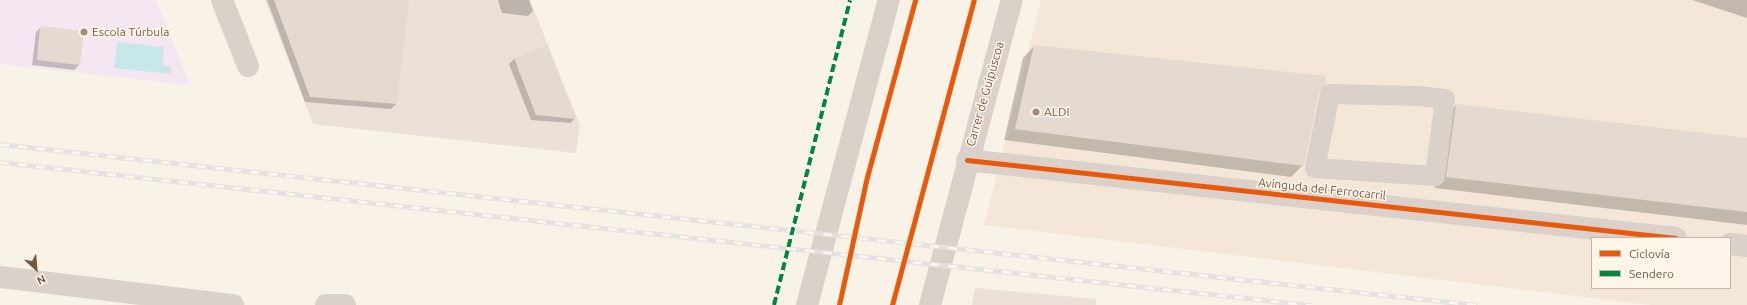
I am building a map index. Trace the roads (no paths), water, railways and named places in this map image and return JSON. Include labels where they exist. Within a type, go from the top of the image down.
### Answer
[{"type":"street","points":[[222,0],[248,66]]},
{"type":"street","points":[[807,305],[843,177],[889,0]]},
{"type":"street","name":"Carrer de Guipúscoa","points":[[930,305],[967,160],[1012,0]]},
{"type":"street","points":[[1330,94],[1418,96],[1445,99],[1434,176],[1315,168],[1330,94]]},
{"type":"street","name":"Avinguda del Ferrocarril","points":[[967,160],[1667,237]]},
{"type":"street","points":[[1731,244],[1747,246]]},
{"type":"street","points":[[0,277],[233,305]]},
{"type":"street","points":[[326,305],[344,305]]},
{"type":"water","points":[[117,42],[164,47],[163,65],[171,67],[171,74],[114,68]]},
{"type":"railway","points":[[0,144],[1477,305]]},
{"type":"railway","points":[[0,162],[1311,305]]},
{"type":"place","name":"Escola Túrbula","points":[[84,32]]},
{"type":"place","name":"ALDI","points":[[1036,112]]}]
